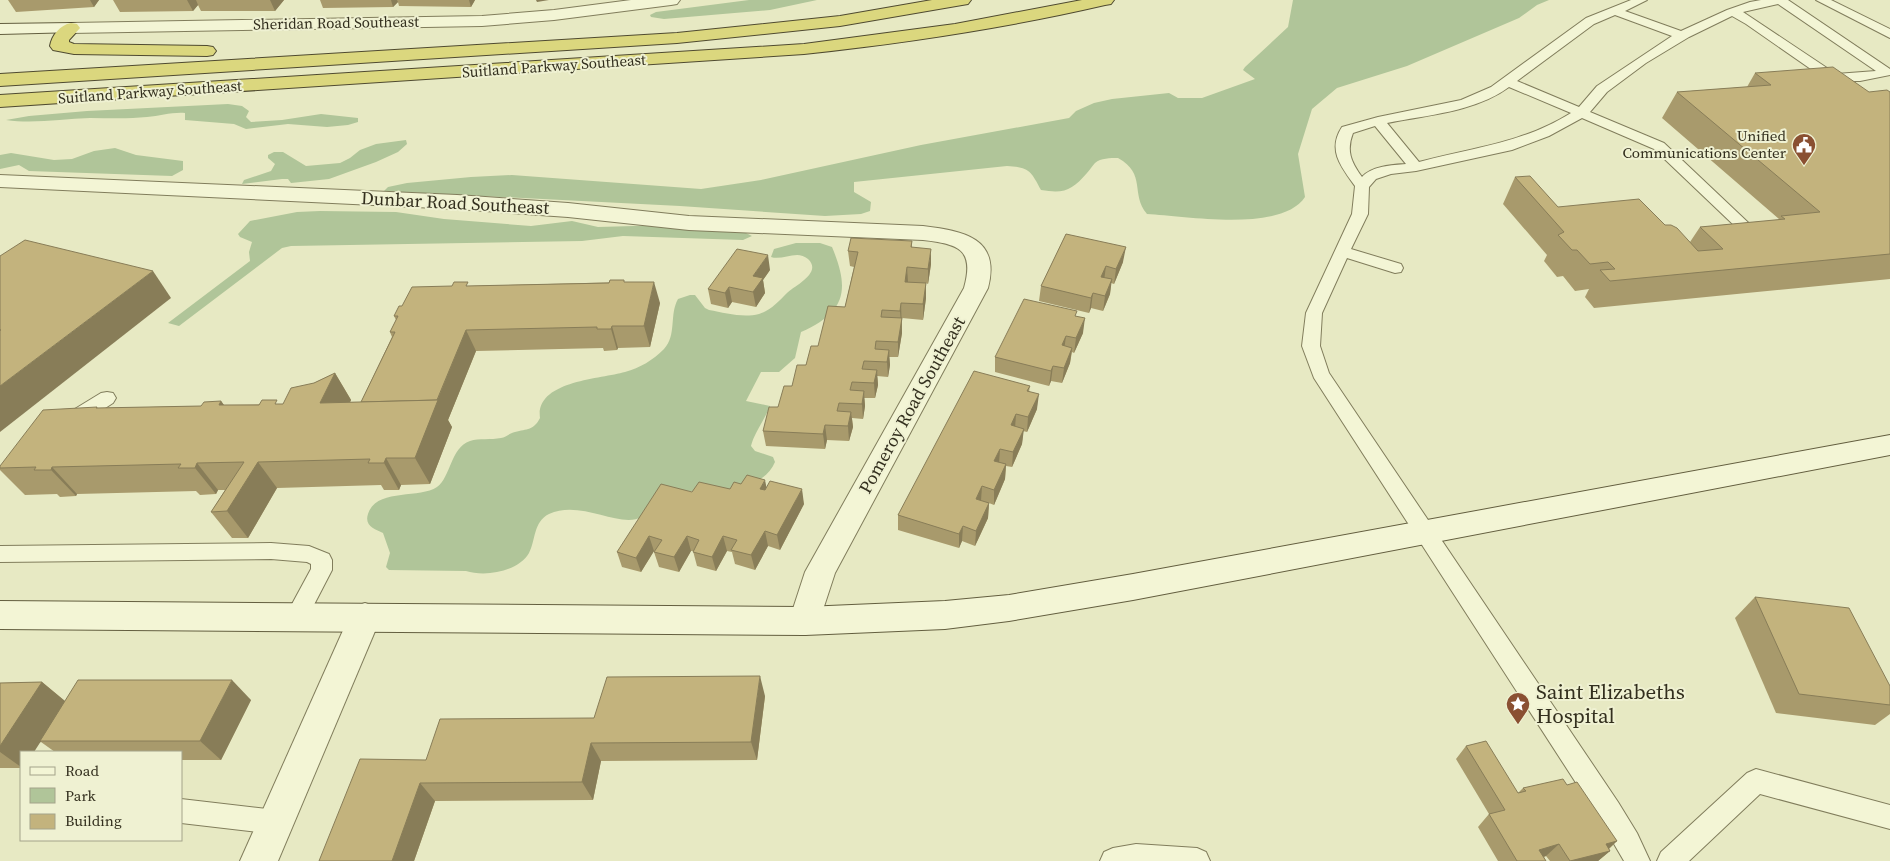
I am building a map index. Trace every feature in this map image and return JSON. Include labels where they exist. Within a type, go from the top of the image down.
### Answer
[{"type":"highway","name":"Suitland Parkway Southeast","points":[[0,80],[718,35],[877,15],[962,0]]},
{"type":"highway","name":"Suitland Parkway Southeast","points":[[0,101],[701,57],[823,47],[923,35],[1000,23],[1105,0]]},
{"type":"highway","points":[[71,28],[60,39],[59,46],[74,49],[244,52],[456,52]]},
{"type":"highway","points":[[0,112],[185,90]]},
{"type":"street","name":"Sheridan Road Southeast","points":[[0,29],[482,20],[530,17],[671,0]]},
{"type":"street","name":"Dunbar Road Southeast","points":[[0,181],[476,203],[580,211],[689,223],[909,233]]},
{"type":"street","name":"Pomeroy Road Southeast","points":[[805,621],[820,572],[976,288],[980,265],[979,259],[971,248],[945,237],[909,233]]},
{"type":"street","points":[[0,615],[365,617],[684,622],[889,618],[1009,608],[1133,587],[1890,445]]},
{"type":"street","points":[[259,861],[365,617]]},
{"type":"lane","points":[[1362,186],[1342,158],[1342,141],[1347,130],[1378,121],[1465,103],[1496,90],[1590,21],[1641,0]]},
{"type":"lane","points":[[1637,861],[1609,811],[1320,374],[1311,346],[1314,313],[1360,214],[1362,186],[1370,176],[1389,170],[1416,167],[1500,148],[1540,134],[1586,108],[1599,92],[1622,74],[1682,36],[1732,12],[1761,2],[1779,0],[1886,72],[1833,78],[1750,21],[1732,12]]},
{"type":"lane","points":[[1822,0],[1890,33]]},
{"type":"lane","points":[[1849,0],[1890,33]]},
{"type":"lane","points":[[1614,11],[1682,36]]},
{"type":"lane","points":[[1507,82],[1659,146],[1751,233],[1732,235]]},
{"type":"lane","points":[[1378,121],[1416,167]]},
{"type":"lane","points":[[1342,252],[1395,268]]},
{"type":"lane","points":[[60,427],[107,398]]},
{"type":"lane","points":[[0,554],[271,551],[309,554],[322,560],[321,570],[296,617]]},
{"type":"lane","points":[[1670,861],[1756,781],[1890,816]]},
{"type":"lane","points":[[182,812],[276,822]]},
{"type":"lane","points":[[1113,861],[1136,857],[1197,861]]},
{"type":"green space","points":[[749,0],[817,0],[770,10],[664,19],[651,17],[650,15],[656,12]]},
{"type":"green space","points":[[1293,0],[1549,0],[1537,5],[1519,18],[1407,66],[1337,88],[1312,109],[1298,154],[1305,197],[1293,208],[1276,215],[1255,219],[1208,219],[1147,214],[1139,199],[1132,171],[1127,164],[1118,158],[1097,161],[1082,179],[1072,187],[1062,191],[1041,190],[1035,178],[1028,171],[1007,166],[854,182],[854,192],[871,202],[870,211],[861,214],[825,216],[680,206],[384,191],[388,187],[407,183],[512,175],[701,189],[761,180],[921,145],[1069,118],[1076,111],[1094,103],[1112,99],[1169,93],[1178,98],[1202,98],[1255,79],[1243,70],[1288,27]]},
{"type":"green space","points":[[228,104],[242,106],[249,111],[246,117],[251,122],[282,120],[321,114],[358,118],[358,122],[327,127],[288,124],[246,129],[234,124],[185,120],[185,113],[133,118],[6,120],[87,111]]},
{"type":"green space","points":[[406,140],[407,144],[398,152],[329,179],[291,183],[288,179],[282,179],[242,184],[244,180],[271,171],[275,164],[268,158],[268,155],[274,152],[283,152],[306,166],[340,163],[360,150],[376,144]]},
{"type":"green space","points":[[115,148],[136,155],[183,161],[183,170],[172,176],[29,171],[19,165],[0,169],[0,155],[11,153],[54,160],[72,159],[94,151]]},
{"type":"green space","points":[[297,212],[396,212],[444,219],[531,226],[572,221],[598,227],[669,225],[740,230],[752,236],[743,240],[623,236],[582,241],[291,246],[282,248],[179,326],[168,323],[250,261],[249,252],[252,242],[240,237],[238,234],[250,221]]},
{"type":"green space","points":[[796,243],[820,243],[832,247],[838,262],[842,288],[835,308],[816,324],[801,332],[795,358],[779,372],[761,372],[746,401],[770,406],[751,446],[755,451],[773,457],[775,462],[767,474],[756,482],[726,490],[665,491],[645,515],[633,520],[574,510],[561,510],[549,514],[537,526],[529,553],[517,565],[509,569],[491,573],[474,573],[466,571],[389,570],[386,567],[390,553],[383,533],[371,526],[367,518],[373,506],[380,500],[429,491],[437,487],[445,477],[454,456],[463,445],[470,441],[501,438],[533,427],[540,418],[541,406],[548,396],[558,389],[586,380],[631,370],[651,360],[668,343],[672,331],[675,305],[678,299],[695,295],[705,308],[734,315],[753,315],[767,311],[810,274],[812,264],[804,256],[771,257],[774,249]]},
{"type":"building","name":"Unified Communications Center","points":[[1833,67],[1869,92],[1887,90],[1890,92],[1890,254],[1610,281],[1600,270],[1615,269],[1608,262],[1590,264],[1577,250],[1572,250],[1558,235],[1564,232],[1515,177],[1530,176],[1558,207],[1639,199],[1665,225],[1677,228],[1698,251],[1723,249],[1700,227],[1785,219],[1781,216],[1820,212],[1677,92],[1771,85],[1755,73]]},
{"type":"building","points":[[1066,234],[1126,247],[1116,269],[1106,266],[1101,277],[1112,279],[1105,296],[1093,293],[1091,298],[1041,286]]},
{"type":"building","points":[[851,238],[912,241],[911,247],[931,249],[928,269],[907,267],[905,282],[926,283],[923,304],[901,303],[900,311],[882,310],[881,317],[902,318],[898,342],[876,341],[875,349],[889,350],[887,362],[864,361],[862,369],[877,370],[874,383],[852,382],[850,390],[864,391],[862,404],[839,403],[837,411],[851,412],[848,426],[825,425],[823,434],[763,431],[769,407],[778,407],[784,386],[792,386],[797,365],[806,365],[811,346],[818,346],[828,306],[845,307],[858,252],[848,251]]},
{"type":"building","points":[[25,240],[153,271],[0,386],[0,256]]},
{"type":"building","points":[[737,249],[768,255],[753,276],[763,278],[753,292],[729,287],[725,293],[708,289]]},
{"type":"building","points":[[610,280],[654,282],[644,326],[612,326],[611,329],[597,329],[597,327],[466,330],[437,400],[361,402],[395,332],[390,332],[398,316],[394,316],[399,306],[402,306],[412,287],[452,286],[454,282],[468,282],[466,286],[609,283]]},
{"type":"building","points":[[1024,299],[1077,311],[1075,316],[1085,318],[1076,338],[1066,336],[1062,345],[1072,348],[1064,368],[1053,366],[1051,371],[995,357]]},
{"type":"building","points":[[974,371],[1030,386],[1027,391],[1039,394],[1028,417],[1016,414],[1011,425],[1024,429],[1013,452],[1000,449],[994,461],[1006,464],[994,490],[982,486],[976,499],[989,503],[976,531],[963,526],[959,534],[898,515]]},
{"type":"building","points":[[335,373],[320,403],[438,400],[415,458],[386,458],[384,463],[368,463],[370,459],[258,462],[227,511],[211,512],[244,462],[197,463],[195,468],[178,468],[181,464],[52,467],[51,470],[34,470],[36,467],[0,468],[43,410],[97,407],[201,406],[204,402],[221,401],[219,405],[259,405],[262,400],[277,400],[275,404],[283,404],[291,388],[314,383]]},
{"type":"building","points":[[747,475],[765,480],[760,489],[765,490],[770,481],[802,489],[777,535],[765,531],[751,555],[731,550],[737,540],[723,536],[712,557],[693,552],[699,540],[687,536],[674,557],[654,552],[662,540],[649,536],[636,558],[617,552],[661,484],[692,492],[699,482],[730,489],[734,482],[741,484]]},
{"type":"building","points":[[1755,597],[1849,608],[1890,686],[1890,705],[1799,694]]},
{"type":"building","points":[[760,676],[751,742],[591,743],[582,782],[420,783],[392,861],[319,861],[360,759],[426,760],[440,719],[594,718],[607,677]]},
{"type":"building","points":[[78,680],[232,680],[200,741],[40,741]]},
{"type":"building","points":[[42,682],[0,746],[0,683]]},
{"type":"building","points":[[1486,741],[1518,793],[1526,791],[1523,788],[1563,779],[1567,785],[1577,782],[1617,841],[1606,844],[1610,851],[1570,861],[1559,844],[1539,850],[1546,861],[1517,861],[1489,814],[1505,810],[1466,746]]},
{"type":"place","name":"Unified Communications Center","points":[[1804,166]]},
{"type":"place","name":"Saint Elizabeths Hospital","points":[[1518,725]]}]
